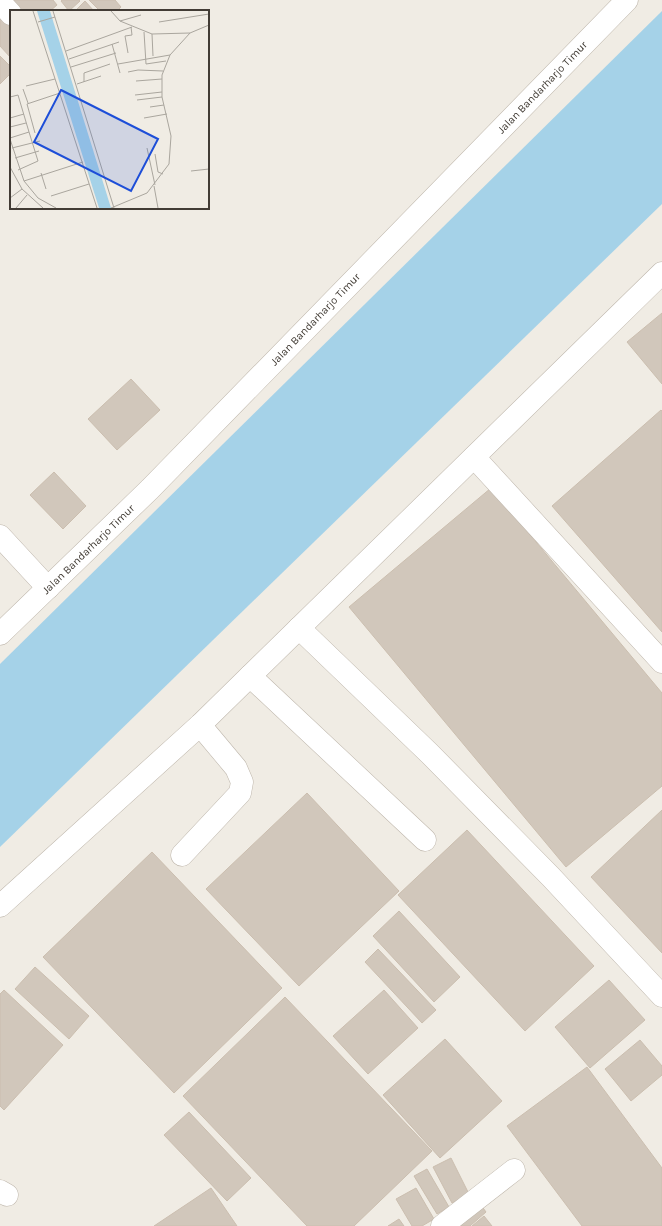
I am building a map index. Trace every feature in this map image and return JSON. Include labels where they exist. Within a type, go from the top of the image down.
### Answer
[{"type":"street","name":"Jalan Bandarharjo Timur","points":[[0,634],[150,489],[625,1]]},
{"type":"street","points":[[0,2],[10,13]]},
{"type":"street","points":[[0,906],[200,725],[662,273]]},
{"type":"street","points":[[474,457],[662,662]]},
{"type":"street","points":[[0,536],[48,588]]},
{"type":"street","points":[[299,628],[430,754],[551,877],[662,996]]},
{"type":"street","points":[[250,676],[425,840]]},
{"type":"street","points":[[182,855],[240,793],[242,782],[236,768],[200,725]]},
{"type":"street","points":[[442,1226],[514,1170]]},
{"type":"water","points":[[662,11],[662,204],[0,847],[0,664]]},
{"type":"building","points":[[4,0],[53,0],[57,5],[51,10],[12,10]]},
{"type":"building","points":[[79,0],[80,1],[68,10],[61,1]]},
{"type":"building","points":[[89,0],[115,0],[121,7],[118,10],[99,10]]},
{"type":"building","points":[[85,1],[93,10],[76,10]]},
{"type":"building","points":[[0,13],[10,24],[10,57],[0,46]]},
{"type":"building","points":[[0,56],[10,66],[10,74],[0,84]]},
{"type":"building","points":[[662,313],[662,384],[627,342]]},
{"type":"building","points":[[131,379],[160,410],[117,450],[88,419]]},
{"type":"building","points":[[661,410],[662,411],[662,632],[552,506]]},
{"type":"building","points":[[54,472],[86,506],[63,529],[30,495]]},
{"type":"building","points":[[491,488],[662,693],[662,786],[566,867],[349,607]]},
{"type":"building","points":[[307,793],[399,891],[299,986],[206,889]]},
{"type":"building","points":[[662,810],[662,953],[591,877]]},
{"type":"building","points":[[467,830],[594,966],[525,1031],[398,895]]},
{"type":"building","points":[[152,852],[282,988],[174,1093],[43,957]]},
{"type":"building","points":[[399,911],[460,977],[434,1002],[373,936]]},
{"type":"building","points":[[378,949],[436,1010],[422,1023],[365,962]]},
{"type":"building","points":[[35,967],[89,1016],[69,1039],[15,989]]},
{"type":"building","points":[[609,980],[645,1020],[590,1068],[555,1027]]},
{"type":"building","points":[[4,990],[63,1045],[4,1110],[0,1106],[0,994]]},
{"type":"building","points":[[384,990],[418,1028],[368,1074],[333,1036]]},
{"type":"building","points":[[285,997],[432,1151],[354,1226],[307,1226],[183,1096]]},
{"type":"building","points":[[445,1039],[502,1101],[440,1158],[383,1095]]},
{"type":"building","points":[[640,1040],[662,1066],[662,1075],[631,1101],[605,1069]]},
{"type":"building","points":[[587,1067],[662,1168],[662,1226],[582,1226],[507,1126]]},
{"type":"building","points":[[189,1112],[251,1178],[227,1201],[164,1135]]},
{"type":"building","points":[[451,1158],[469,1194],[452,1203],[433,1167]]},
{"type":"building","points":[[427,1169],[449,1207],[437,1214],[414,1176]]},
{"type":"building","points":[[211,1188],[237,1226],[154,1226]]},
{"type":"building","points":[[416,1188],[434,1219],[422,1226],[412,1226],[396,1199]]},
{"type":"building","points":[[478,1201],[486,1212],[470,1226],[448,1226]]},
{"type":"building","points":[[484,1216],[492,1226],[472,1226]]},
{"type":"building","points":[[399,1219],[404,1226],[388,1226]]}]
